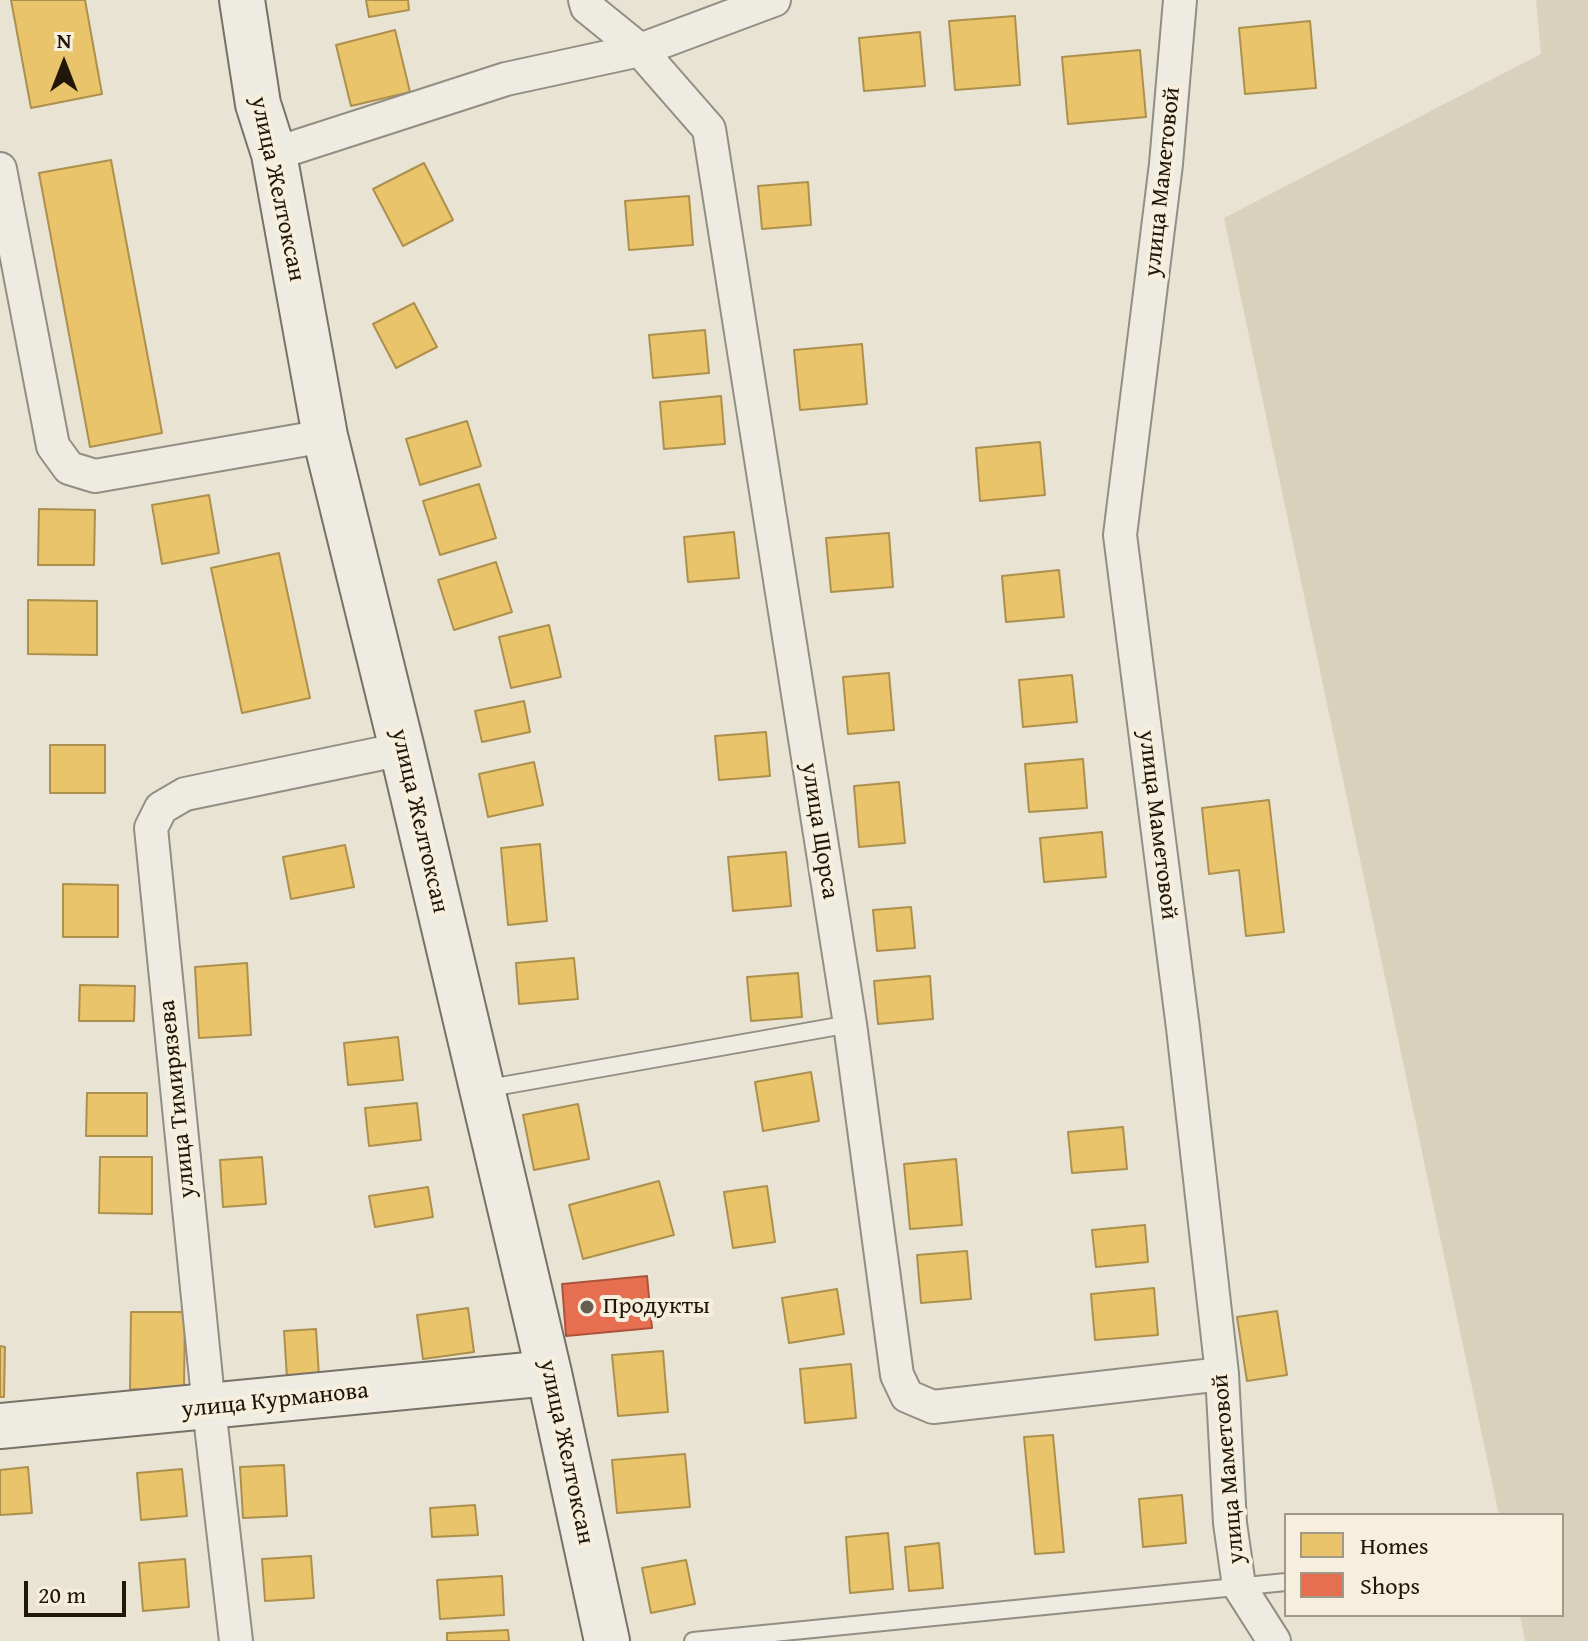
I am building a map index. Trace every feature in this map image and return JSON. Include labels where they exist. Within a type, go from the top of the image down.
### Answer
[{"type":"street","name":"улица Желтоксан","points":[[242,0],[258,104],[274,154],[325,436],[549,1373],[607,1641]]},
{"type":"street","name":"улица Щорса","points":[[585,0],[587,7],[640,50],[709,129],[850,1024],[897,1375],[907,1396],[933,1407],[1222,1374]]},
{"type":"street","points":[[274,154],[506,79],[640,50],[774,0]]},
{"type":"street","name":"улица Маметовой","points":[[1180,0],[1166,164],[1120,535],[1181,1013],[1222,1374],[1230,1523],[1239,1586],[1274,1641]]},
{"type":"street","points":[[0,169],[53,446],[69,468],[95,476],[325,436]]},
{"type":"street","name":"улица Тимирязева","points":[[236,1641],[209,1408],[151,828],[161,808],[185,794],[402,749]]},
{"type":"street","name":"улица Курманова","points":[[0,1426],[549,1373]]},
{"type":"lane","points":[[482,1089],[850,1024]]},
{"type":"lane","points":[[693,1641],[1284,1582]]},
{"type":"shaded area","points":[[1536,0],[1588,0],[1588,1641],[1525,1641],[1520,1617],[1564,1617],[1564,1513],[1499,1513],[1224,218],[1541,54]]},
{"type":"building: Homes","points":[[11,0],[85,0],[102,94],[31,108]]},
{"type":"building: Homes","points":[[366,0],[408,0],[409,10],[369,17]]},
{"type":"building: Homes","points":[[1015,16],[1020,85],[955,90],[949,21]]},
{"type":"building: Homes","points":[[1310,21],[1316,88],[1245,94],[1239,28]]},
{"type":"building: Homes","points":[[395,30],[410,92],[351,106],[336,45]]},
{"type":"building: Homes","points":[[920,32],[925,86],[864,91],[859,38]]},
{"type":"building: Homes","points":[[1140,50],[1146,117],[1068,124],[1062,57]]},
{"type":"building: Homes","points":[[111,160],[162,433],[90,447],[39,173]]},
{"type":"building: Homes","points":[[424,163],[453,220],[403,246],[373,189]]},
{"type":"building: Homes","points":[[808,182],[811,225],[762,229],[758,186]]},
{"type":"building: Homes","points":[[689,196],[693,245],[629,250],[625,201]]},
{"type":"building: Homes","points":[[414,303],[437,347],[396,368],[373,324]]},
{"type":"building: Homes","points":[[705,330],[709,373],[653,378],[649,335]]},
{"type":"building: Homes","points":[[862,344],[867,404],[800,410],[794,350]]},
{"type":"building: Homes","points":[[721,396],[725,444],[664,449],[660,402]]},
{"type":"building: Homes","points":[[467,421],[481,466],[420,485],[406,439]]},
{"type":"building: Homes","points":[[1040,442],[1045,495],[980,501],[976,448]]},
{"type":"building: Homes","points":[[479,484],[496,538],[440,555],[423,501]]},
{"type":"building: Homes","points":[[209,495],[219,553],[162,564],[152,505]]},
{"type":"building: Homes","points":[[39,509],[95,510],[94,565],[38,565]]},
{"type":"building: Homes","points":[[734,532],[739,578],[688,582],[684,537]]},
{"type":"building: Homes","points":[[889,533],[893,587],[831,592],[826,538]]},
{"type":"building: Homes","points":[[279,553],[310,698],[242,713],[211,568]]},
{"type":"building: Homes","points":[[496,562],[512,612],[454,630],[438,580]]},
{"type":"building: Homes","points":[[1059,570],[1064,617],[1006,622],[1002,576]]},
{"type":"building: Homes","points":[[28,600],[97,601],[97,655],[28,654]]},
{"type":"building: Homes","points":[[549,625],[561,677],[511,688],[499,637]]},
{"type":"building: Homes","points":[[889,673],[894,730],[848,734],[843,677]]},
{"type":"building: Homes","points":[[1072,675],[1077,722],[1023,727],[1019,680]]},
{"type":"building: Homes","points":[[524,701],[530,732],[482,742],[475,711]]},
{"type":"building: Homes","points":[[766,732],[770,776],[719,780],[715,736]]},
{"type":"building: Homes","points":[[50,745],[105,745],[105,793],[50,793]]},
{"type":"building: Homes","points":[[1083,759],[1087,808],[1029,812],[1025,764]]},
{"type":"building: Homes","points":[[534,762],[543,805],[488,817],[479,774]]},
{"type":"building: Homes","points":[[899,782],[905,843],[859,847],[854,786]]},
{"type":"building: Homes","points":[[1269,800],[1284,932],[1246,936],[1239,870],[1209,874],[1202,808]]},
{"type":"building: Homes","points":[[1102,832],[1106,877],[1044,882],[1040,838]]},
{"type":"building: Homes","points":[[540,844],[547,921],[508,925],[501,848]]},
{"type":"building: Homes","points":[[345,845],[354,887],[291,899],[283,857]]},
{"type":"building: Homes","points":[[786,852],[791,906],[733,911],[728,857]]},
{"type":"building: Homes","points":[[63,884],[118,885],[118,937],[63,937]]},
{"type":"building: Homes","points":[[911,907],[915,948],[877,951],[873,910]]},
{"type":"building: Homes","points":[[574,958],[578,999],[519,1004],[516,963]]},
{"type":"building: Homes","points":[[247,963],[251,1035],[199,1038],[195,967]]},
{"type":"building: Homes","points":[[798,973],[802,1017],[751,1021],[747,977]]},
{"type":"building: Homes","points":[[930,976],[933,1019],[878,1024],[874,981]]},
{"type":"building: Homes","points":[[80,985],[135,986],[134,1021],[79,1021]]},
{"type":"building: Homes","points":[[398,1037],[403,1080],[348,1085],[344,1043]]},
{"type":"building: Homes","points":[[811,1072],[819,1121],[763,1131],[755,1082]]},
{"type":"building: Homes","points":[[87,1093],[147,1093],[147,1136],[86,1136]]},
{"type":"building: Homes","points":[[417,1103],[421,1140],[369,1146],[365,1108]]},
{"type":"building: Homes","points":[[578,1104],[589,1159],[534,1170],[523,1115]]},
{"type":"building: Homes","points":[[1123,1127],[1127,1169],[1072,1173],[1068,1132]]},
{"type":"building: Homes","points":[[100,1157],[152,1157],[152,1214],[99,1213]]},
{"type":"building: Homes","points":[[262,1157],[266,1204],[223,1207],[220,1160]]},
{"type":"building: Homes","points":[[956,1159],[962,1225],[910,1229],[904,1164]]},
{"type":"building: Homes","points":[[659,1181],[674,1235],[583,1259],[569,1205]]},
{"type":"building: Homes","points":[[767,1186],[775,1242],[733,1248],[724,1192]]},
{"type":"building: Homes","points":[[428,1187],[433,1217],[375,1227],[369,1196]]},
{"type":"building: Homes","points":[[1145,1225],[1148,1262],[1096,1267],[1092,1230]]},
{"type":"building: Homes","points":[[967,1251],[971,1299],[921,1303],[917,1255]]},
{"type":"building: Homes","points":[[1154,1288],[1158,1335],[1095,1340],[1091,1294]]},
{"type":"building: Homes","points":[[837,1289],[844,1334],[789,1343],[782,1298]]},
{"type":"building: Homes","points":[[468,1308],[474,1352],[423,1359],[417,1315]]},
{"type":"building: Homes","points":[[1277,1311],[1287,1375],[1247,1381],[1237,1317]]},
{"type":"building: Homes","points":[[131,1312],[185,1312],[184,1390],[130,1389]]},
{"type":"building: Homes","points":[[316,1329],[319,1376],[287,1378],[284,1331]]},
{"type":"building: Homes","points":[[0,1346],[5,1347],[4,1397],[0,1397]]},
{"type":"building: Homes","points":[[663,1351],[668,1412],[618,1416],[612,1355]]},
{"type":"building: Homes","points":[[851,1364],[856,1418],[805,1423],[800,1369]]},
{"type":"building: Homes","points":[[1053,1435],[1064,1552],[1035,1554],[1024,1437]]},
{"type":"building: Homes","points":[[685,1454],[690,1507],[617,1513],[612,1460]]},
{"type":"building: Homes","points":[[284,1465],[287,1516],[243,1518],[240,1467]]},
{"type":"building: Homes","points":[[28,1467],[32,1513],[0,1515],[0,1470]]},
{"type":"building: Homes","points":[[182,1469],[187,1516],[141,1520],[137,1473]]},
{"type":"building: Homes","points":[[1182,1495],[1186,1543],[1143,1547],[1139,1499]]},
{"type":"building: Homes","points":[[475,1505],[478,1535],[432,1537],[430,1508]]},
{"type":"building: Homes","points":[[888,1533],[893,1589],[850,1593],[846,1537]]},
{"type":"building: Homes","points":[[939,1543],[943,1588],[909,1591],[905,1547]]},
{"type":"building: Homes","points":[[311,1556],[314,1598],[265,1601],[262,1559]]},
{"type":"building: Homes","points":[[185,1559],[189,1607],[143,1611],[139,1563]]},
{"type":"building: Homes","points":[[686,1560],[695,1604],[651,1613],[642,1568]]},
{"type":"building: Homes","points":[[502,1576],[504,1615],[440,1619],[437,1580]]},
{"type":"building: Homes","points":[[508,1630],[509,1641],[447,1641],[447,1633]]},
{"type":"building: Shops","points":[[647,1276],[652,1328],[566,1336],[562,1284]]},
{"type":"place","name":"Продукты","points":[[587,1307]]}]
